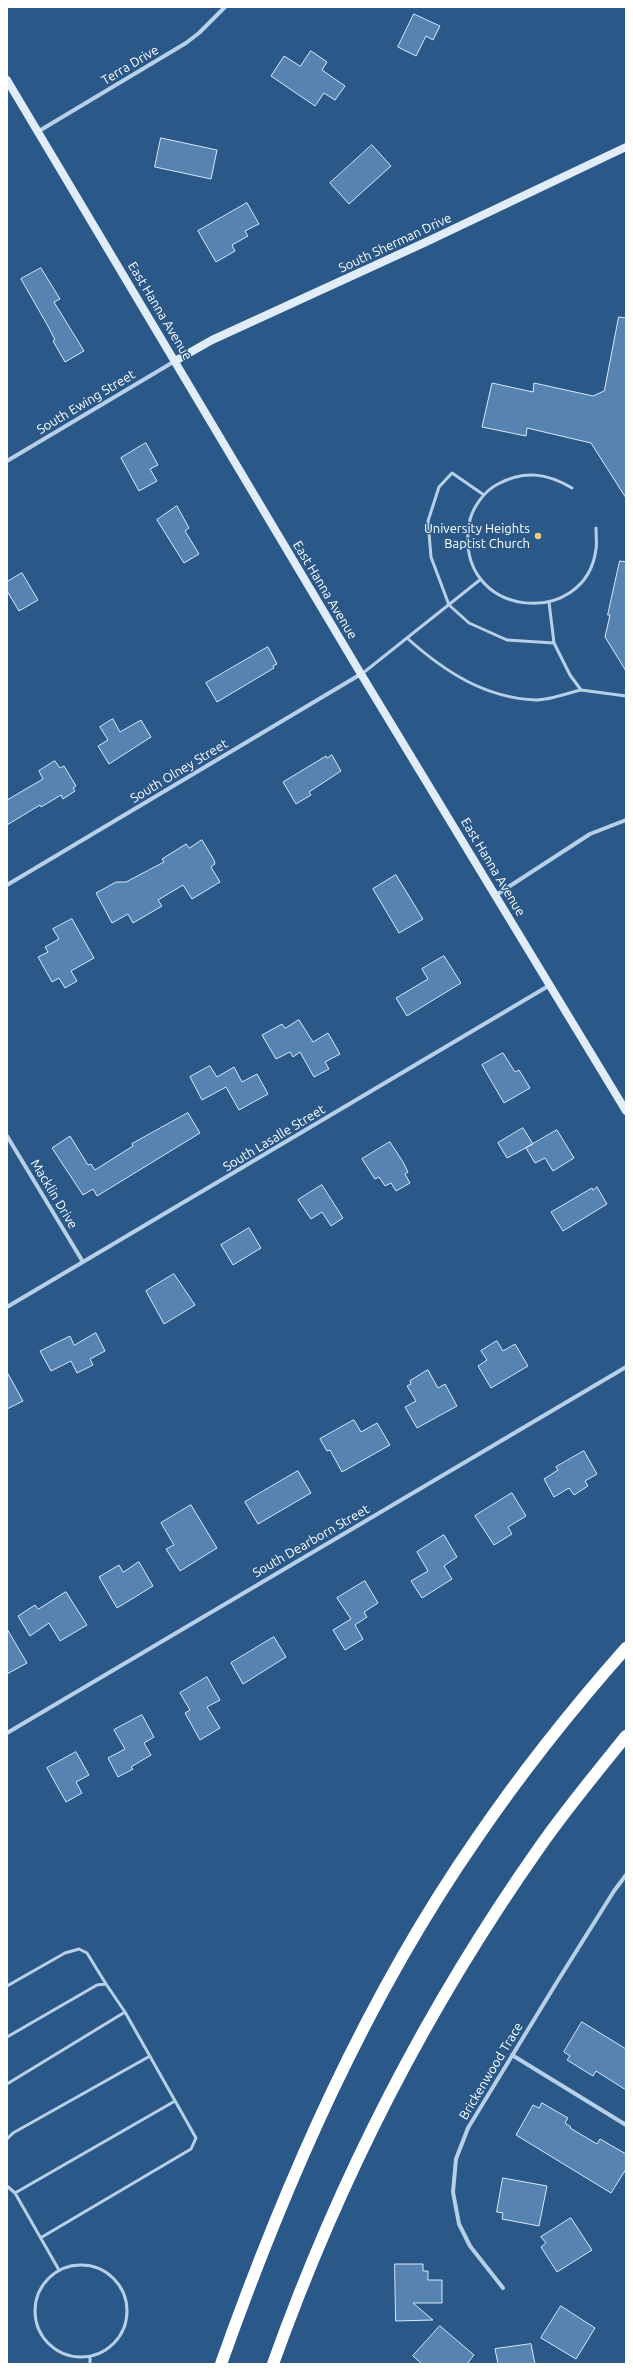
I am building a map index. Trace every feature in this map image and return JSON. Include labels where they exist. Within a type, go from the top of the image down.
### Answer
[{"type":"highway","points":[[221,2364],[262,2252],[305,2151],[396,1970],[477,1838],[556,1733],[626,1648]]},
{"type":"highway","points":[[273,2364],[325,2232],[350,2177],[433,2016],[502,1904],[540,1847],[626,1736]]},
{"type":"main road","name":"East Hanna Avenue","points":[[7,80],[39,131],[361,674],[626,1111]]},
{"type":"main road","name":"South Sherman Drive","points":[[175,361],[212,340],[426,242],[626,147]]},
{"type":"street","name":"Terra Drive","points":[[39,131],[186,43],[199,33],[225,7]]},
{"type":"street","name":"South Ewing Street","points":[[7,461],[175,361]]},
{"type":"street","name":"South Olney Street","points":[[7,885],[361,674]]},
{"type":"street","points":[[496,895],[590,834],[626,820]]},
{"type":"street","name":"South Lasalle Street","points":[[7,1308],[550,985]]},
{"type":"street","name":"Macklin Drive","points":[[7,1136],[83,1262]]},
{"type":"street","name":"South Dearborn Street","points":[[7,1733],[626,1367]]},
{"type":"street","name":"Brickenwood Trace","points":[[503,2288],[470,2246],[459,2224],[453,2192],[453,2175],[461,2143],[468,2128],[512,2055],[614,1891],[626,1875]]},
{"type":"street","points":[[512,2055],[626,2125]]},
{"type":"lane","points":[[484,495],[452,473],[439,487],[428,521],[431,557],[449,605],[469,623],[507,640],[554,643]]},
{"type":"lane","points":[[572,488],[558,479],[537,474],[516,476],[496,484],[484,495],[470,518],[467,539],[470,560],[480,579],[497,594],[516,603],[538,604],[559,599],[576,587],[590,570],[596,550],[596,528]]},
{"type":"lane","points":[[361,674],[480,579]]},
{"type":"lane","points":[[549,602],[554,643],[570,675],[581,690]]},
{"type":"lane","points":[[407,638],[425,654],[453,674],[493,694],[538,700],[581,690],[626,696]]},
{"type":"lane","points":[[7,1986],[65,1952],[79,1949],[87,1953],[125,2012],[196,2138],[195,2144],[191,2149],[42,2237]]},
{"type":"lane","points":[[7,2037],[97,1985],[106,1984]]},
{"type":"lane","points":[[7,2084],[125,2012]]},
{"type":"lane","points":[[7,2139],[13,2133],[150,2056]]},
{"type":"lane","points":[[15,2193],[175,2101]]},
{"type":"lane","points":[[7,2186],[15,2193],[42,2237],[59,2270]]},
{"type":"lane","points":[[74,2265],[90,2265],[106,2271],[114,2278],[126,2296],[128,2312],[126,2328],[120,2337],[105,2352],[90,2357],[75,2358],[61,2354],[49,2345],[40,2334],[36,2319],[35,2305],[39,2291],[48,2279],[59,2270],[74,2265]]},
{"type":"lane","points":[[90,2357],[90,2364]]},
{"type":"building","points":[[414,14],[440,26],[433,40],[426,36],[416,56],[398,47]]},
{"type":"building","points":[[311,51],[327,62],[322,70],[345,86],[335,100],[324,93],[315,106],[271,76],[284,56],[300,66]]},
{"type":"building","points":[[161,138],[217,150],[211,179],[155,167]]},
{"type":"building","points":[[372,145],[391,166],[349,204],[330,183]]},
{"type":"building","points":[[247,203],[259,224],[245,231],[248,236],[232,245],[235,251],[216,262],[198,231]]},
{"type":"building","points":[[41,268],[60,299],[54,302],[84,351],[65,362],[53,341],[55,340],[49,328],[21,279]]},
{"type":"building","points":[[619,317],[626,318],[626,498],[591,443],[527,428],[526,436],[482,427],[492,383],[533,392],[534,383],[593,396],[604,391]]},
{"type":"building","points":[[146,443],[158,465],[150,469],[157,481],[139,491],[121,458]]},
{"type":"building","points":[[177,506],[189,528],[185,531],[199,554],[184,563],[157,520]]},
{"type":"building","points":[[620,561],[626,562],[626,671],[605,637],[610,615],[608,615]]},
{"type":"building","points":[[22,573],[38,600],[19,611],[7,591],[7,582]]},
{"type":"building","points":[[268,647],[277,664],[273,666],[274,668],[217,702],[206,683]]},
{"type":"building","points":[[113,719],[120,732],[141,720],[151,737],[109,764],[98,746],[108,740],[100,727]]},
{"type":"building","points":[[332,755],[341,771],[309,792],[311,795],[296,804],[283,782],[326,756],[327,758]]},
{"type":"building","points":[[55,761],[60,768],[64,766],[76,786],[73,788],[75,791],[63,799],[61,795],[41,807],[40,805],[7,825],[7,800],[43,779],[39,771]]},
{"type":"building","points":[[202,840],[214,860],[215,864],[211,867],[220,882],[192,899],[183,885],[158,900],[162,906],[133,923],[128,914],[112,923],[96,893],[116,882],[126,882],[164,862],[162,859],[186,844],[189,848]]},
{"type":"building","points":[[396,875],[423,919],[399,933],[373,889]]},
{"type":"building","points":[[72,919],[94,958],[71,971],[77,981],[65,988],[59,978],[52,982],[38,957],[48,952],[45,947],[59,939],[53,929]]},
{"type":"building","points":[[444,956],[461,983],[407,1016],[396,998],[428,979],[422,969]]},
{"type":"building","points":[[299,1020],[313,1042],[328,1033],[340,1054],[325,1062],[329,1069],[314,1077],[300,1052],[293,1057],[290,1052],[276,1059],[262,1035],[282,1024],[285,1028]]},
{"type":"building","points":[[503,1053],[515,1072],[519,1070],[530,1088],[504,1103],[482,1065]]},
{"type":"building","points":[[210,1066],[217,1077],[234,1067],[242,1082],[257,1074],[268,1094],[239,1110],[226,1087],[202,1100],[190,1077]]},
{"type":"building","points":[[188,1113],[200,1133],[97,1196],[93,1189],[83,1195],[52,1148],[70,1136],[88,1165],[91,1164],[95,1170],[133,1146],[132,1144]]},
{"type":"building","points":[[523,1128],[533,1144],[507,1158],[498,1143]]},
{"type":"building","points":[[557,1130],[574,1158],[553,1171],[545,1158],[535,1163],[526,1148]]},
{"type":"building","points":[[390,1142],[408,1172],[405,1174],[410,1183],[396,1191],[391,1183],[385,1186],[379,1177],[375,1179],[362,1159]]},
{"type":"building","points":[[322,1185],[343,1218],[331,1226],[322,1212],[311,1219],[298,1200]]},
{"type":"building","points":[[597,1187],[607,1204],[563,1231],[551,1212],[592,1188],[593,1190]]},
{"type":"building","points":[[249,1228],[261,1248],[233,1265],[221,1245]]},
{"type":"building","points":[[174,1274],[195,1305],[164,1324],[146,1291]]},
{"type":"building","points":[[96,1333],[105,1351],[90,1359],[93,1365],[77,1373],[71,1361],[51,1371],[40,1351],[70,1336],[74,1345]]},
{"type":"building","points":[[497,1341],[503,1351],[515,1344],[528,1366],[491,1388],[478,1366],[487,1360],[481,1351]]},
{"type":"building","points":[[428,1370],[438,1388],[445,1384],[457,1406],[417,1428],[405,1407],[416,1401],[407,1386],[411,1384],[410,1381]]},
{"type":"building","points":[[7,1372],[23,1401],[7,1409]]},
{"type":"building","points":[[354,1420],[361,1432],[377,1423],[390,1445],[342,1472],[330,1450],[327,1451],[320,1439]]},
{"type":"building","points":[[584,1451],[597,1474],[585,1481],[588,1486],[574,1495],[569,1488],[554,1497],[544,1479],[558,1470],[556,1467]]},
{"type":"building","points":[[298,1471],[311,1493],[258,1524],[245,1502]]},
{"type":"building","points":[[512,1493],[526,1516],[508,1527],[512,1534],[494,1545],[475,1516]]},
{"type":"building","points":[[191,1505],[217,1548],[180,1571],[166,1549],[174,1545],[161,1523]]},
{"type":"building","points":[[444,1535],[457,1557],[444,1566],[452,1579],[422,1598],[411,1581],[428,1571],[417,1552]]},
{"type":"building","points":[[139,1562],[153,1586],[117,1608],[99,1577],[119,1565],[123,1572]]},
{"type":"building","points":[[365,1581],[378,1603],[364,1612],[367,1617],[355,1625],[363,1639],[345,1650],[333,1630],[351,1619],[337,1598]]},
{"type":"building","points":[[66,1592],[87,1625],[60,1641],[49,1623],[30,1636],[18,1616],[35,1605],[38,1609]]},
{"type":"building","points":[[7,1629],[27,1663],[7,1674]]},
{"type":"building","points":[[274,1637],[286,1657],[243,1684],[231,1663]]},
{"type":"building","points":[[207,1677],[220,1700],[207,1707],[220,1728],[200,1740],[185,1713],[190,1710],[180,1693]]},
{"type":"building","points":[[142,1715],[154,1737],[144,1743],[151,1755],[131,1767],[133,1769],[118,1777],[108,1758],[125,1749],[114,1730]]},
{"type":"building","points":[[76,1752],[89,1775],[76,1782],[82,1793],[66,1802],[47,1768]]},
{"type":"building","points":[[582,2022],[626,2049],[626,2090],[596,2071],[593,2076],[567,2060],[570,2056],[564,2052]]},
{"type":"building","points":[[542,2103],[568,2118],[565,2123],[571,2127],[570,2128],[597,2144],[600,2139],[626,2154],[626,2169],[611,2193],[516,2135],[533,2105],[539,2108]]},
{"type":"building","points":[[503,2178],[547,2186],[539,2226],[502,2219],[503,2213],[497,2212]]},
{"type":"building","points":[[571,2218],[592,2250],[557,2272],[541,2247],[546,2243],[541,2237]]},
{"type":"building","points":[[395,2264],[423,2264],[423,2271],[428,2271],[428,2280],[442,2280],[442,2303],[413,2303],[433,2320],[396,2321]]},
{"type":"building","points":[[561,2306],[595,2328],[576,2359],[541,2338]]},
{"type":"building","points":[[440,2326],[474,2355],[467,2364],[422,2364],[413,2356]]},
{"type":"building","points":[[531,2344],[535,2364],[498,2364],[495,2349]]},
{"type":"place","name":"University Heights Baptist Church","points":[[538,536]]}]
